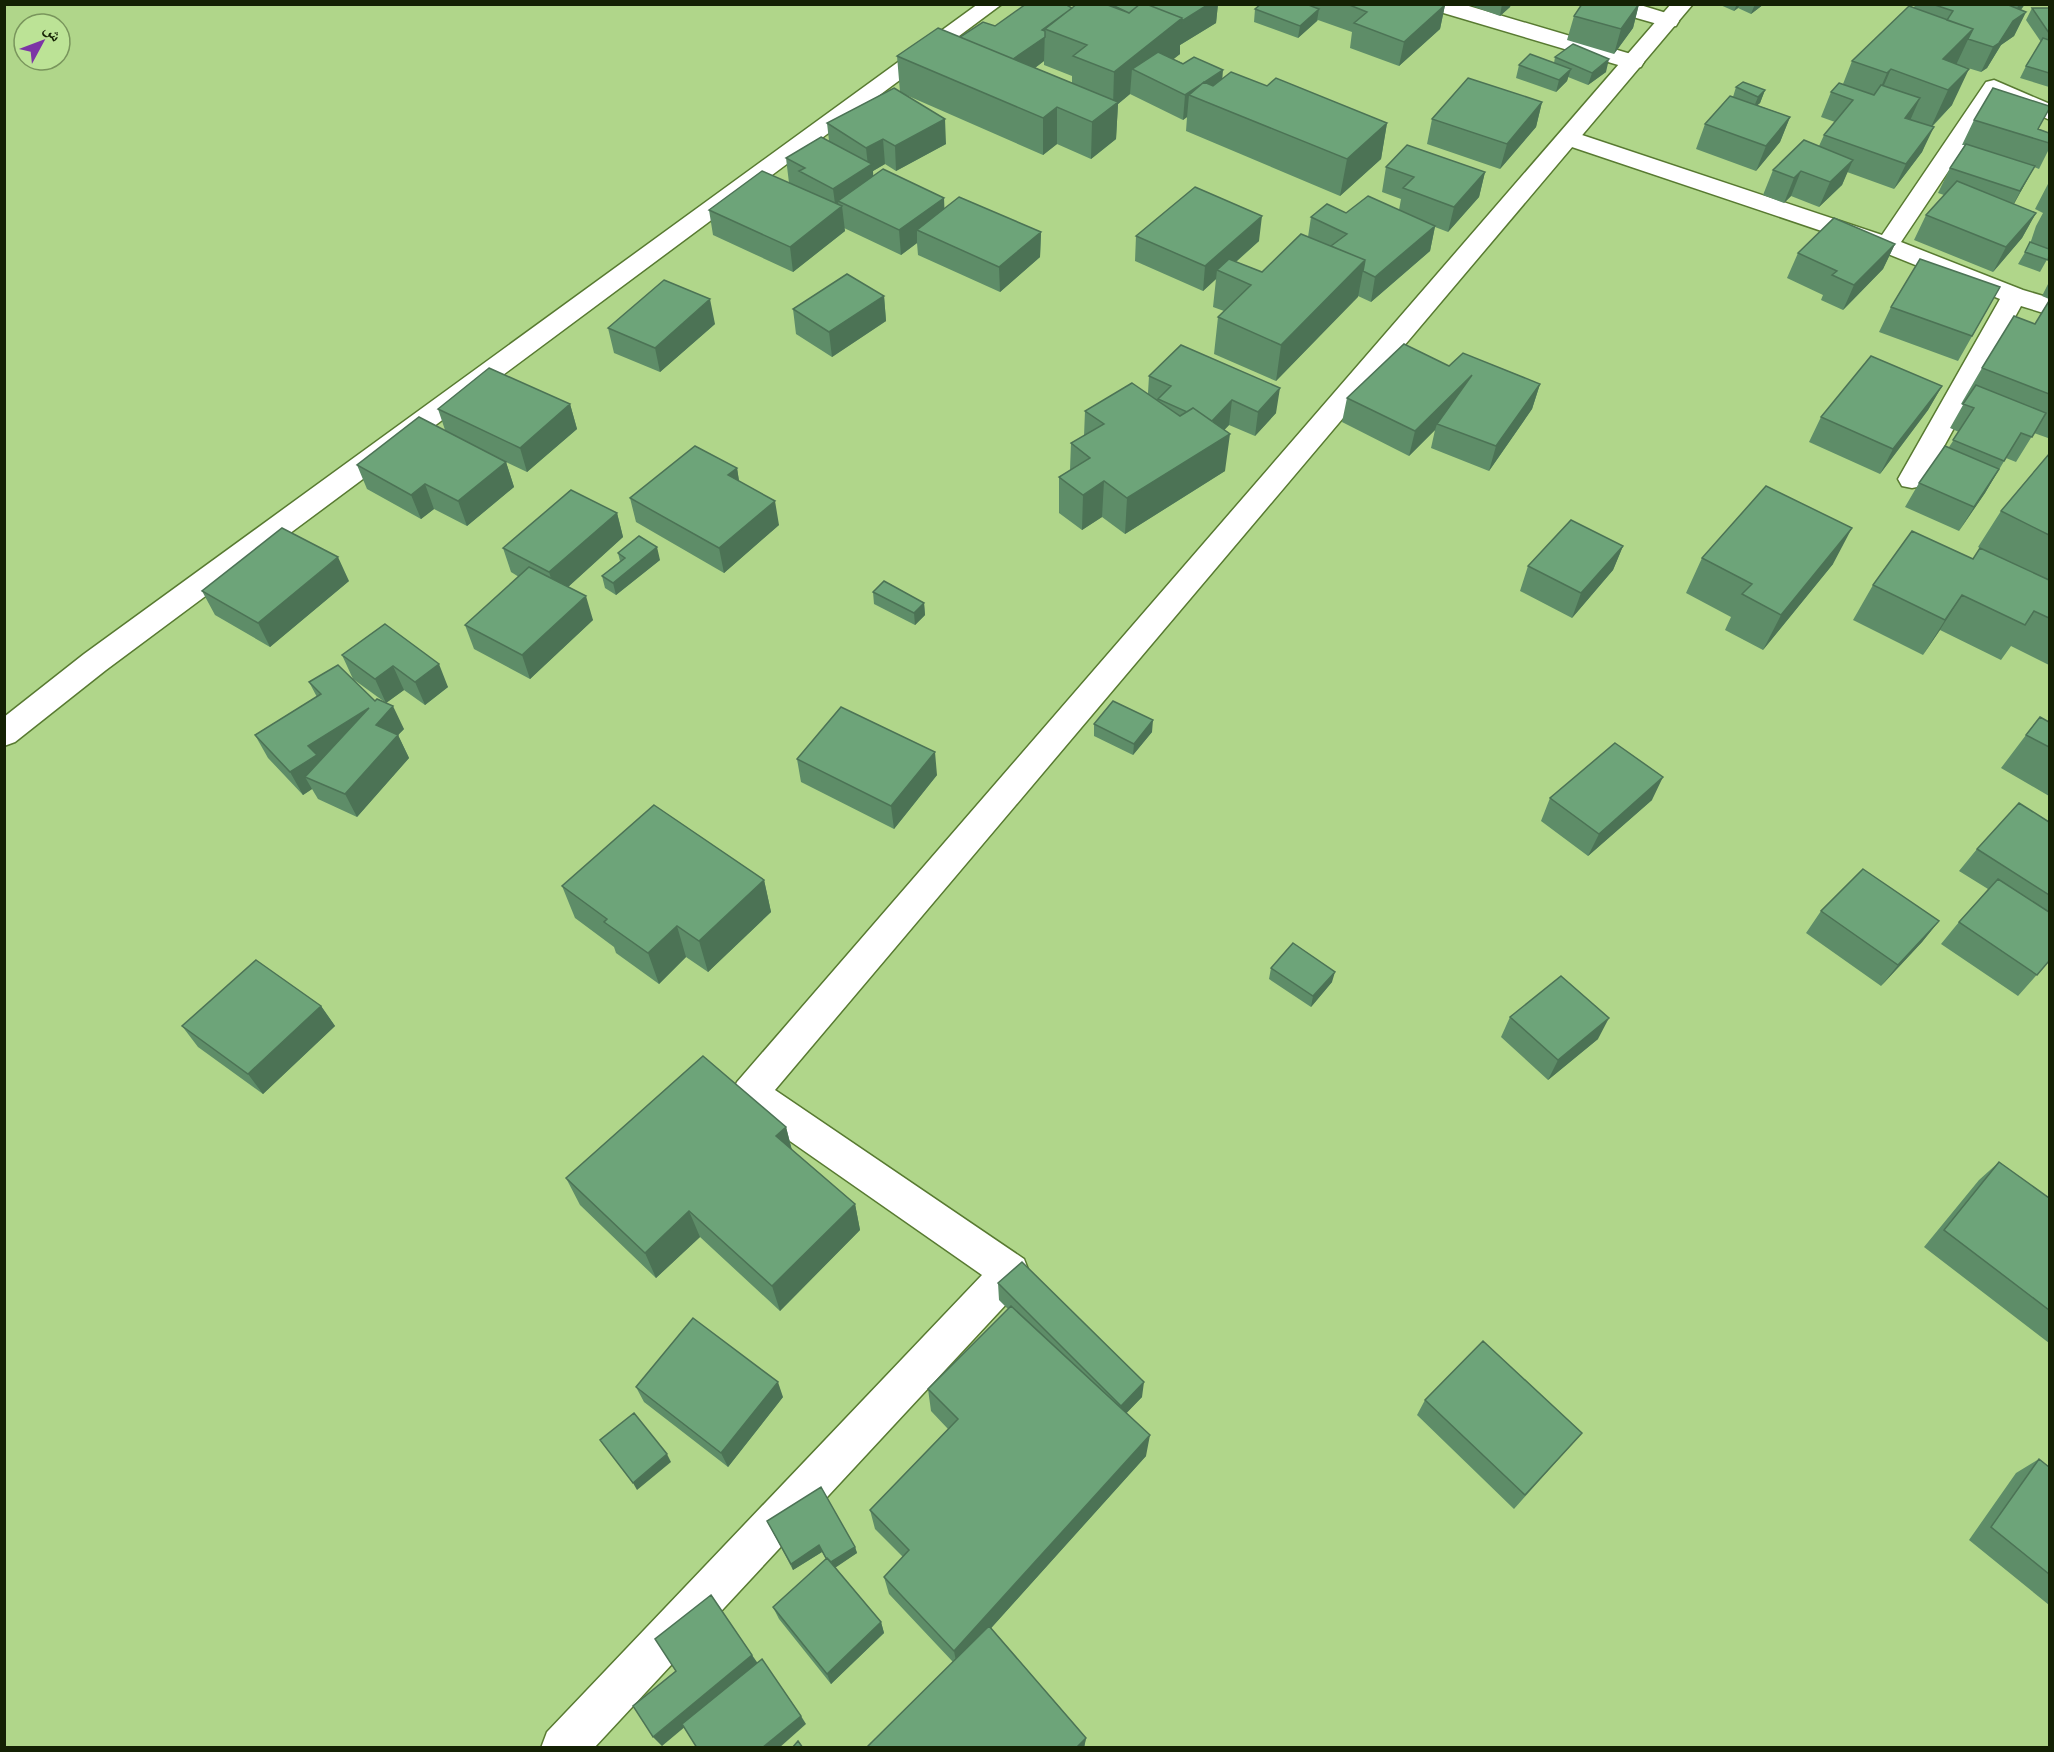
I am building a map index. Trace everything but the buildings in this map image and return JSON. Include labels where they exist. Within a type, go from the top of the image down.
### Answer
[{"type":"street","points":[[4,734],[95,662],[993,4]]},
{"type":"street","points":[[1438,4],[1633,62]]},
{"type":"street","points":[[1613,4],[1676,13]]},
{"type":"street","points":[[563,1748],[1010,1272],[750,1093],[1676,13]]},
{"type":"street","points":[[1887,245],[1994,87],[2049,113]]},
{"type":"street","points":[[1568,138],[1887,245],[2014,296],[2049,307]]},
{"type":"street","points":[[1911,479],[2014,296]]}]
